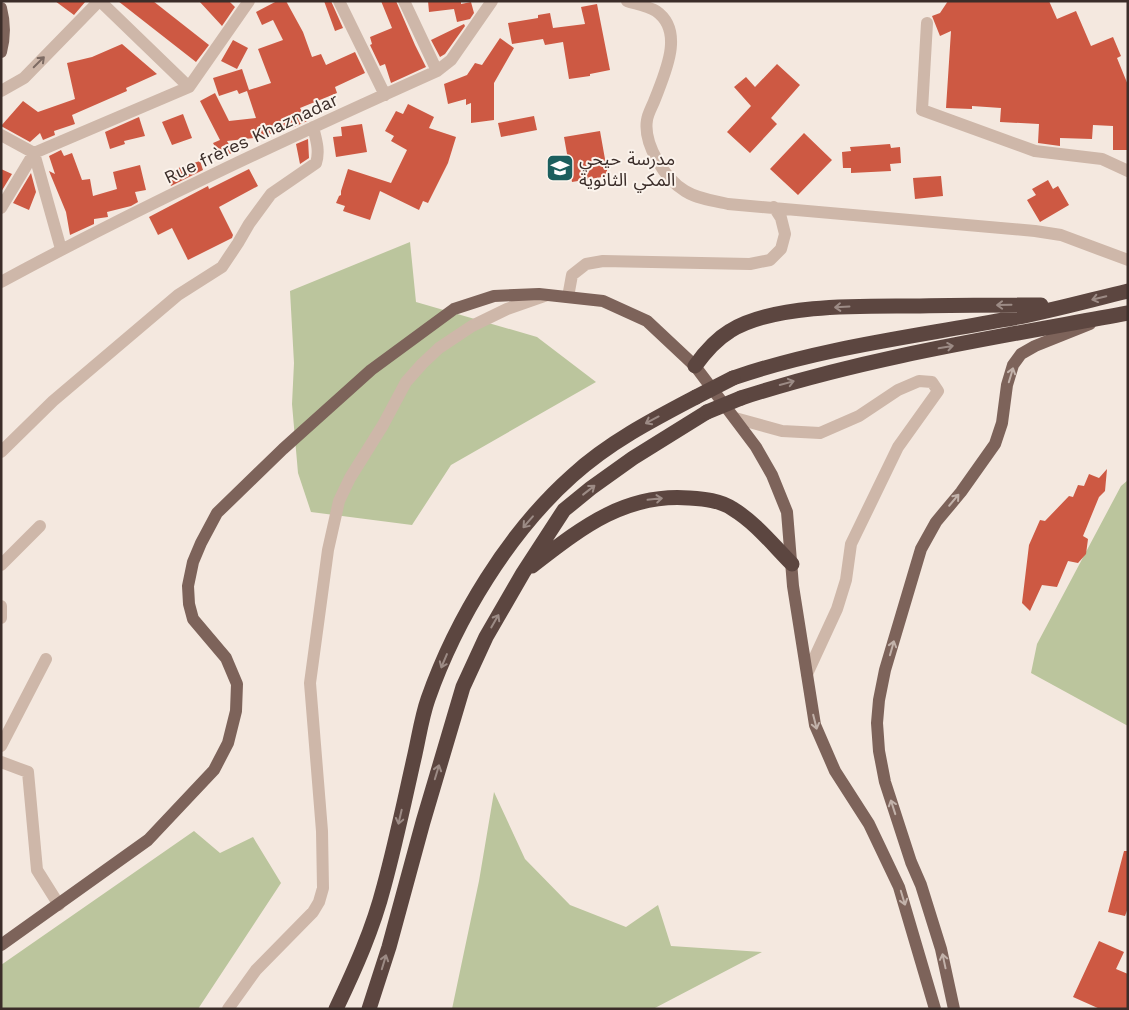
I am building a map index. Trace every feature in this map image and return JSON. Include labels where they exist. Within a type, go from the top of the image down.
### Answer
[{"type":"highway","points":[[336,1009],[370,933],[384,887],[428,700],[446,656],[472,603],[494,566],[523,528],[572,475],[648,422],[733,378],[765,367],[902,337],[1005,320],[1128,291]]},
{"type":"highway","points":[[695,366],[709,347],[730,330],[750,321],[778,313],[809,309],[875,306],[1070,304]]},
{"type":"highway","points":[[369,1009],[389,946],[463,687],[486,637],[522,573],[564,510],[633,458],[707,412],[741,398],[778,386],[898,356],[1128,313]]},
{"type":"highway","points":[[522,573],[584,527],[620,508],[644,500],[677,497],[708,499],[732,508],[754,525],[792,564]]},
{"type":"main road","points":[[1,52],[4,37],[2,9]]},
{"type":"main road","points":[[1,945],[148,840],[214,770],[228,743],[236,712],[237,684],[226,658],[193,619],[189,604],[188,586],[193,562],[217,513],[282,450],[371,370],[454,309],[494,296],[547,294],[604,301],[648,321],[695,366],[756,447],[772,475],[787,512],[794,586],[815,724],[835,771],[869,824],[899,887],[935,1009]]},
{"type":"main road","points":[[954,1009],[941,949],[885,782],[879,751],[877,724],[879,700],[885,670],[921,548],[936,522],[961,492],[995,444],[1002,423],[1007,385],[1021,354],[1035,346],[1104,318]]},
{"type":"main road","points":[[890,870],[903,869],[911,862]]},
{"type":"street","points":[[2,9],[9,1]]},
{"type":"street","points":[[1,91],[24,78],[99,1],[189,87]]},
{"type":"street","points":[[1,208],[34,152],[189,87],[246,6],[234,1]]},
{"type":"street","points":[[338,1],[385,95]]},
{"type":"street","points":[[404,1],[437,72]]},
{"type":"street","name":"Rue frères Khaznadar","points":[[1,282],[61,249],[314,127],[437,72],[451,60],[492,1]]},
{"type":"street","points":[[627,1],[656,11],[668,23],[671,39],[669,60],[647,120],[648,139],[655,156],[666,174],[684,191],[705,200],[728,204],[1035,231],[1061,235],[1128,260]]},
{"type":"street","points":[[927,22],[922,110],[1035,151],[1102,159],[1128,171]]},
{"type":"street","points":[[1,452],[53,401],[170,301],[222,267],[249,224],[271,194],[316,163],[319,156],[314,127]]},
{"type":"street","points":[[1,135],[34,152],[61,249]]},
{"type":"street","points":[[568,297],[572,275],[586,264],[603,261],[750,264],[770,260],[781,249],[785,234],[781,218],[774,207]]},
{"type":"street","points":[[228,1009],[256,970],[313,912],[319,902],[323,888],[322,831],[310,683],[328,550],[339,501],[350,478],[383,425],[406,382],[439,348],[472,326],[506,309],[547,294]]},
{"type":"street","points":[[735,418],[782,431],[820,433],[860,416],[898,390],[920,380],[932,382],[938,391],[898,447],[851,544],[846,580],[836,609],[807,674]]},
{"type":"street","points":[[1,565],[40,526]]},
{"type":"street","points":[[1,606],[1,618]]},
{"type":"street","points":[[1,746],[46,659]]},
{"type":"street","points":[[1,762],[28,772],[37,870],[59,905]]},
{"type":"green space","points":[[410,242],[416,302],[537,337],[596,382],[451,465],[412,525],[311,512],[298,473],[292,404],[294,363],[290,291]]},
{"type":"green space","points":[[1128,480],[1128,726],[1031,673],[1037,644],[1121,486]]},
{"type":"green space","points":[[494,792],[525,859],[570,905],[626,927],[658,905],[671,946],[762,952],[653,1009],[452,1009],[479,881]]},
{"type":"green space","points":[[194,831],[220,853],[253,837],[281,883],[198,1009],[1,1009],[1,965]]},
{"type":"building","points":[[55,1],[86,1],[74,15]]},
{"type":"building","points":[[118,1],[153,1],[209,45],[196,62]]},
{"type":"building","points":[[199,1],[229,1],[235,7],[222,26]]},
{"type":"building","points":[[277,1],[286,1],[303,32],[312,57],[321,54],[326,65],[355,52],[365,73],[335,87],[337,93],[300,108],[307,121],[292,128],[291,126],[270,134],[270,136],[227,141],[233,152],[222,159],[213,143],[220,140],[200,101],[215,93],[229,121],[256,118],[247,91],[239,94],[237,90],[219,96],[213,78],[242,69],[249,90],[271,83],[258,49],[283,40],[273,20],[262,25],[256,12]]},
{"type":"building","points":[[324,1],[331,1],[343,28],[335,31]]},
{"type":"building","points":[[381,1],[396,1],[426,67],[391,83],[385,64],[380,66],[370,45],[372,44],[370,37],[392,28]]},
{"type":"building","points":[[428,1],[461,1],[461,4],[471,2],[474,13],[470,19],[457,22],[454,9],[429,12]]},
{"type":"building","points":[[948,1],[1049,1],[1057,19],[1076,11],[1091,46],[1113,37],[1121,56],[1117,58],[1128,85],[1128,150],[1113,150],[1113,126],[1093,125],[1092,139],[1060,138],[1060,146],[1038,143],[1039,124],[1000,122],[1001,108],[972,106],[972,109],[946,108],[951,31],[940,36],[932,16],[940,13]]},
{"type":"building","points":[[597,4],[610,70],[590,74],[590,76],[569,79],[563,42],[545,45],[543,39],[512,44],[508,23],[538,18],[538,15],[550,13],[553,28],[585,24],[581,7]]},
{"type":"building","points":[[464,24],[465,26],[445,54],[440,57],[431,40]]},
{"type":"building","points":[[500,38],[514,48],[494,83],[494,120],[471,123],[471,103],[466,105],[466,99],[448,104],[444,84],[467,75],[475,63],[482,65]]},
{"type":"building","points":[[233,40],[248,48],[237,69],[221,61]]},
{"type":"building","points":[[122,44],[157,74],[126,88],[127,91],[72,115],[75,124],[54,131],[55,135],[43,140],[40,133],[30,142],[1,126],[23,101],[38,112],[75,99],[67,63],[92,57]]},
{"type":"building","points":[[777,64],[800,85],[771,118],[777,124],[750,153],[727,132],[751,106],[734,87],[746,77],[755,87]]},
{"type":"building","points":[[408,104],[434,117],[429,128],[456,137],[448,163],[428,203],[423,201],[419,210],[380,191],[370,220],[343,211],[345,206],[336,203],[341,195],[348,169],[391,183],[407,150],[391,141],[394,136],[385,131],[396,111],[403,114]]},
{"type":"building","points":[[183,114],[192,138],[172,145],[162,122]]},
{"type":"building","points":[[534,116],[537,130],[501,137],[498,123]]},
{"type":"building","points":[[139,117],[145,136],[124,141],[125,144],[110,149],[105,132]]},
{"type":"building","points":[[362,124],[367,152],[336,157],[333,137],[342,136],[341,127]]},
{"type":"building","points":[[600,131],[608,176],[572,182],[564,137]]},
{"type":"building","points":[[804,133],[832,160],[798,195],[770,169]]},
{"type":"building","points":[[308,139],[309,158],[300,164],[296,144]]},
{"type":"building","points":[[890,144],[891,148],[900,147],[901,163],[890,164],[891,171],[851,173],[851,168],[843,168],[842,152],[851,151],[850,147]]},
{"type":"building","points":[[61,150],[64,156],[72,153],[82,180],[90,179],[93,196],[117,189],[113,172],[140,165],[146,190],[135,192],[138,202],[131,206],[107,212],[108,217],[94,219],[94,224],[70,235],[66,212],[49,171],[55,174],[49,156]]},
{"type":"building","points":[[200,161],[203,170],[171,186],[166,172]]},
{"type":"building","points":[[1,169],[12,174],[1,192]]},
{"type":"building","points":[[249,169],[258,186],[219,207],[233,235],[232,238],[188,260],[172,228],[158,235],[149,217],[208,186],[209,189]]},
{"type":"building","points":[[31,173],[36,192],[29,210],[13,203]]},
{"type":"building","points":[[941,176],[943,196],[915,199],[913,178]]},
{"type":"building","points":[[1048,180],[1053,189],[1058,186],[1069,205],[1040,222],[1027,200],[1036,195],[1032,189]]},
{"type":"building","points":[[1107,469],[1105,491],[1099,497],[1083,536],[1088,539],[1086,554],[1078,563],[1068,561],[1057,587],[1042,585],[1030,611],[1022,603],[1029,545],[1040,520],[1045,521],[1069,496],[1073,497],[1078,485],[1084,486],[1089,474],[1099,478]]},
{"type":"building","points":[[1124,851],[1128,851],[1128,908],[1125,916],[1108,912]]},
{"type":"building","points":[[1099,941],[1124,952],[1116,969],[1128,974],[1128,1009],[1100,1009],[1073,997]]},
{"type":"place","name":"مدرسة حيحي المكي الثانوية","points":[[560,168]]}]
